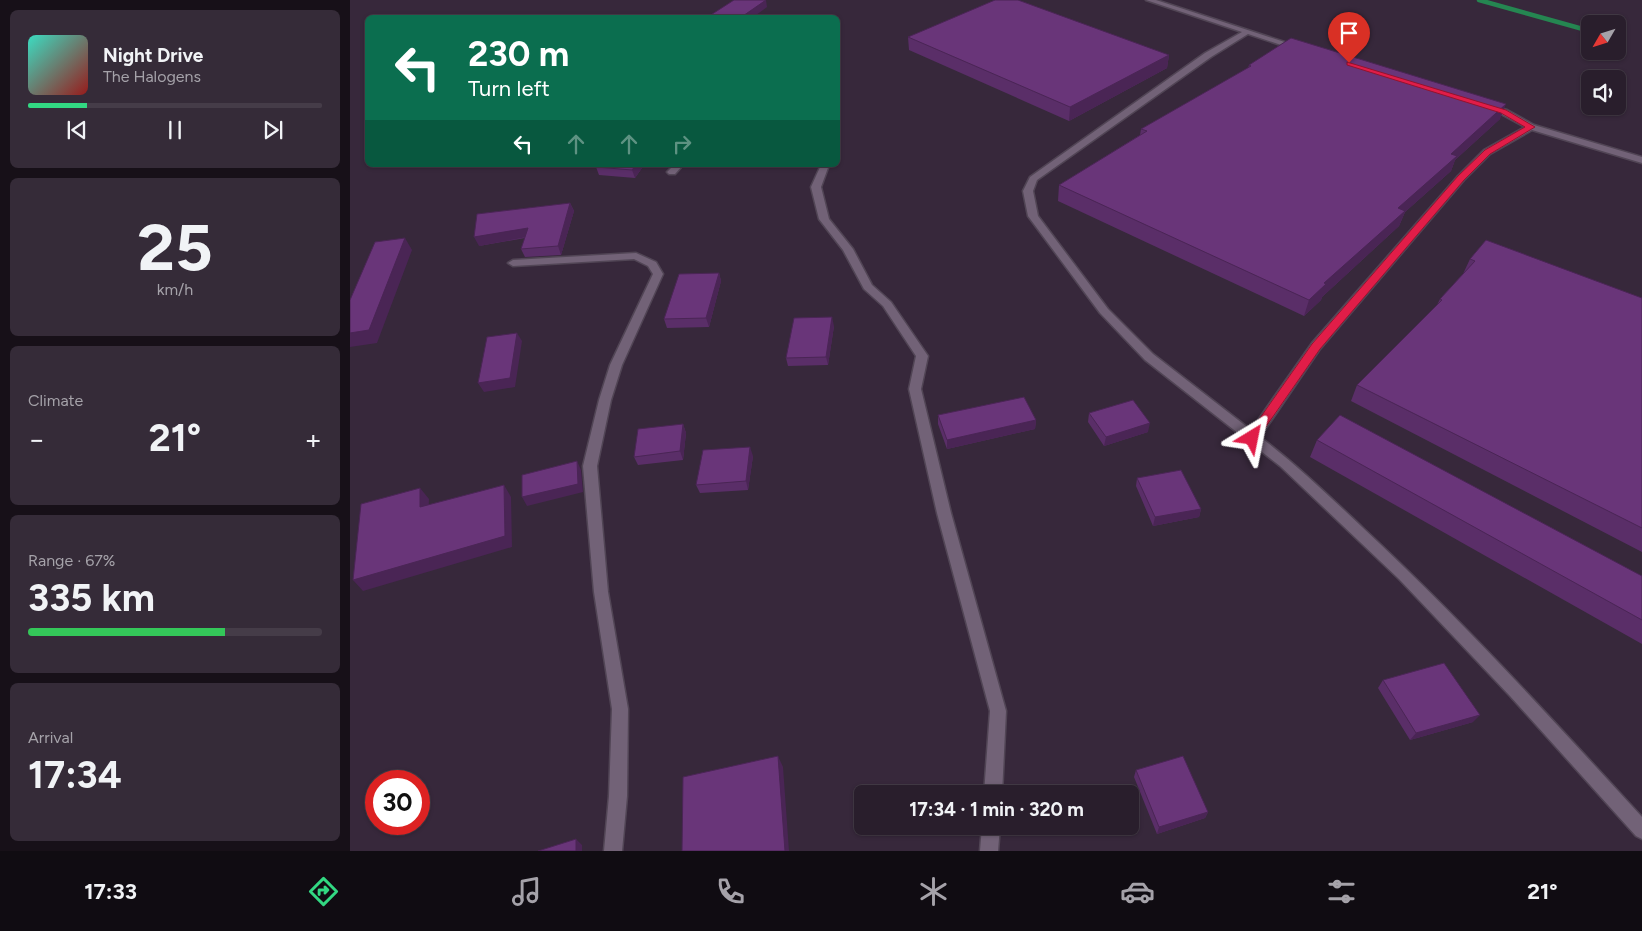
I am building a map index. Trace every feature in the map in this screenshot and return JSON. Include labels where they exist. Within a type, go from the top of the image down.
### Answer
[{"type":"street","points":[[1149,0],[1308,50]]},
{"type":"street","points":[[1247,32],[1200,60],[1033,179],[1028,191],[1033,216],[1104,311],[1149,357],[1284,463],[1404,575],[1516,691],[1642,830]]},
{"type":"street","points":[[1476,103],[1504,112],[1531,127],[1642,160]]},
{"type":"street","points":[[1252,438],[1316,346],[1461,178],[1487,152],[1531,127]]},
{"type":"street","points":[[672,172],[677,167]]},
{"type":"street","points":[[824,167],[816,187],[824,219],[848,249],[868,288],[887,304],[922,356],[915,389],[944,513],[998,712],[994,785]]},
{"type":"street","points":[[513,263],[636,256],[652,264],[658,274],[616,365],[605,400],[590,466],[601,592],[620,709],[618,796],[613,851]]},
{"type":"street","points":[[989,851],[990,835]]},
{"type":"building","points":[[734,0],[766,0],[744,15],[711,15]]},
{"type":"building","points":[[995,0],[1018,0],[1169,55],[1070,107],[908,37]]},
{"type":"building","points":[[1291,38],[1506,104],[1451,154],[1457,156],[1398,208],[1405,211],[1324,283],[1326,284],[1309,300],[1059,185],[1147,131],[1141,129],[1251,66],[1249,65]]},
{"type":"building","points":[[596,167],[634,167],[632,170]]},
{"type":"building","points":[[570,203],[558,246],[521,249],[528,228],[474,237],[477,214]]},
{"type":"building","points":[[405,238],[369,330],[350,333],[350,300],[375,242]]},
{"type":"building","points":[[1486,240],[1642,298],[1642,528],[1357,385],[1442,300],[1440,299],[1475,261],[1470,259]]},
{"type":"building","points":[[719,273],[706,318],[664,319],[679,274]]},
{"type":"building","points":[[832,317],[826,357],[786,358],[794,318]]},
{"type":"building","points":[[517,333],[510,378],[478,383],[487,337]]},
{"type":"building","points":[[1024,397],[1036,420],[947,440],[938,415]]},
{"type":"building","points":[[1133,400],[1150,423],[1106,437],[1089,413]]},
{"type":"building","points":[[1340,415],[1642,576],[1642,620],[1317,440]]},
{"type":"building","points":[[683,424],[680,451],[634,457],[638,429]]},
{"type":"building","points":[[750,447],[746,481],[696,485],[703,450]]},
{"type":"building","points":[[577,461],[578,484],[522,497],[522,475]]},
{"type":"building","points":[[1181,470],[1201,509],[1155,517],[1137,478]]},
{"type":"building","points":[[504,485],[505,536],[353,580],[361,504],[420,488],[420,507]]},
{"type":"building","points":[[1444,663],[1480,715],[1416,733],[1383,680]]},
{"type":"building","points":[[778,756],[785,851],[682,851],[683,777]]},
{"type":"building","points":[[1183,756],[1208,812],[1159,827],[1136,770]]},
{"type":"building","points":[[576,839],[576,851],[538,851]]},
{"type":"waterway","points":[[1479,0],[1581,28]]},
{"type":"route","points":[[1252,438],[1316,346],[1461,178],[1487,152],[1531,127],[1504,112],[1349,63]]}]
